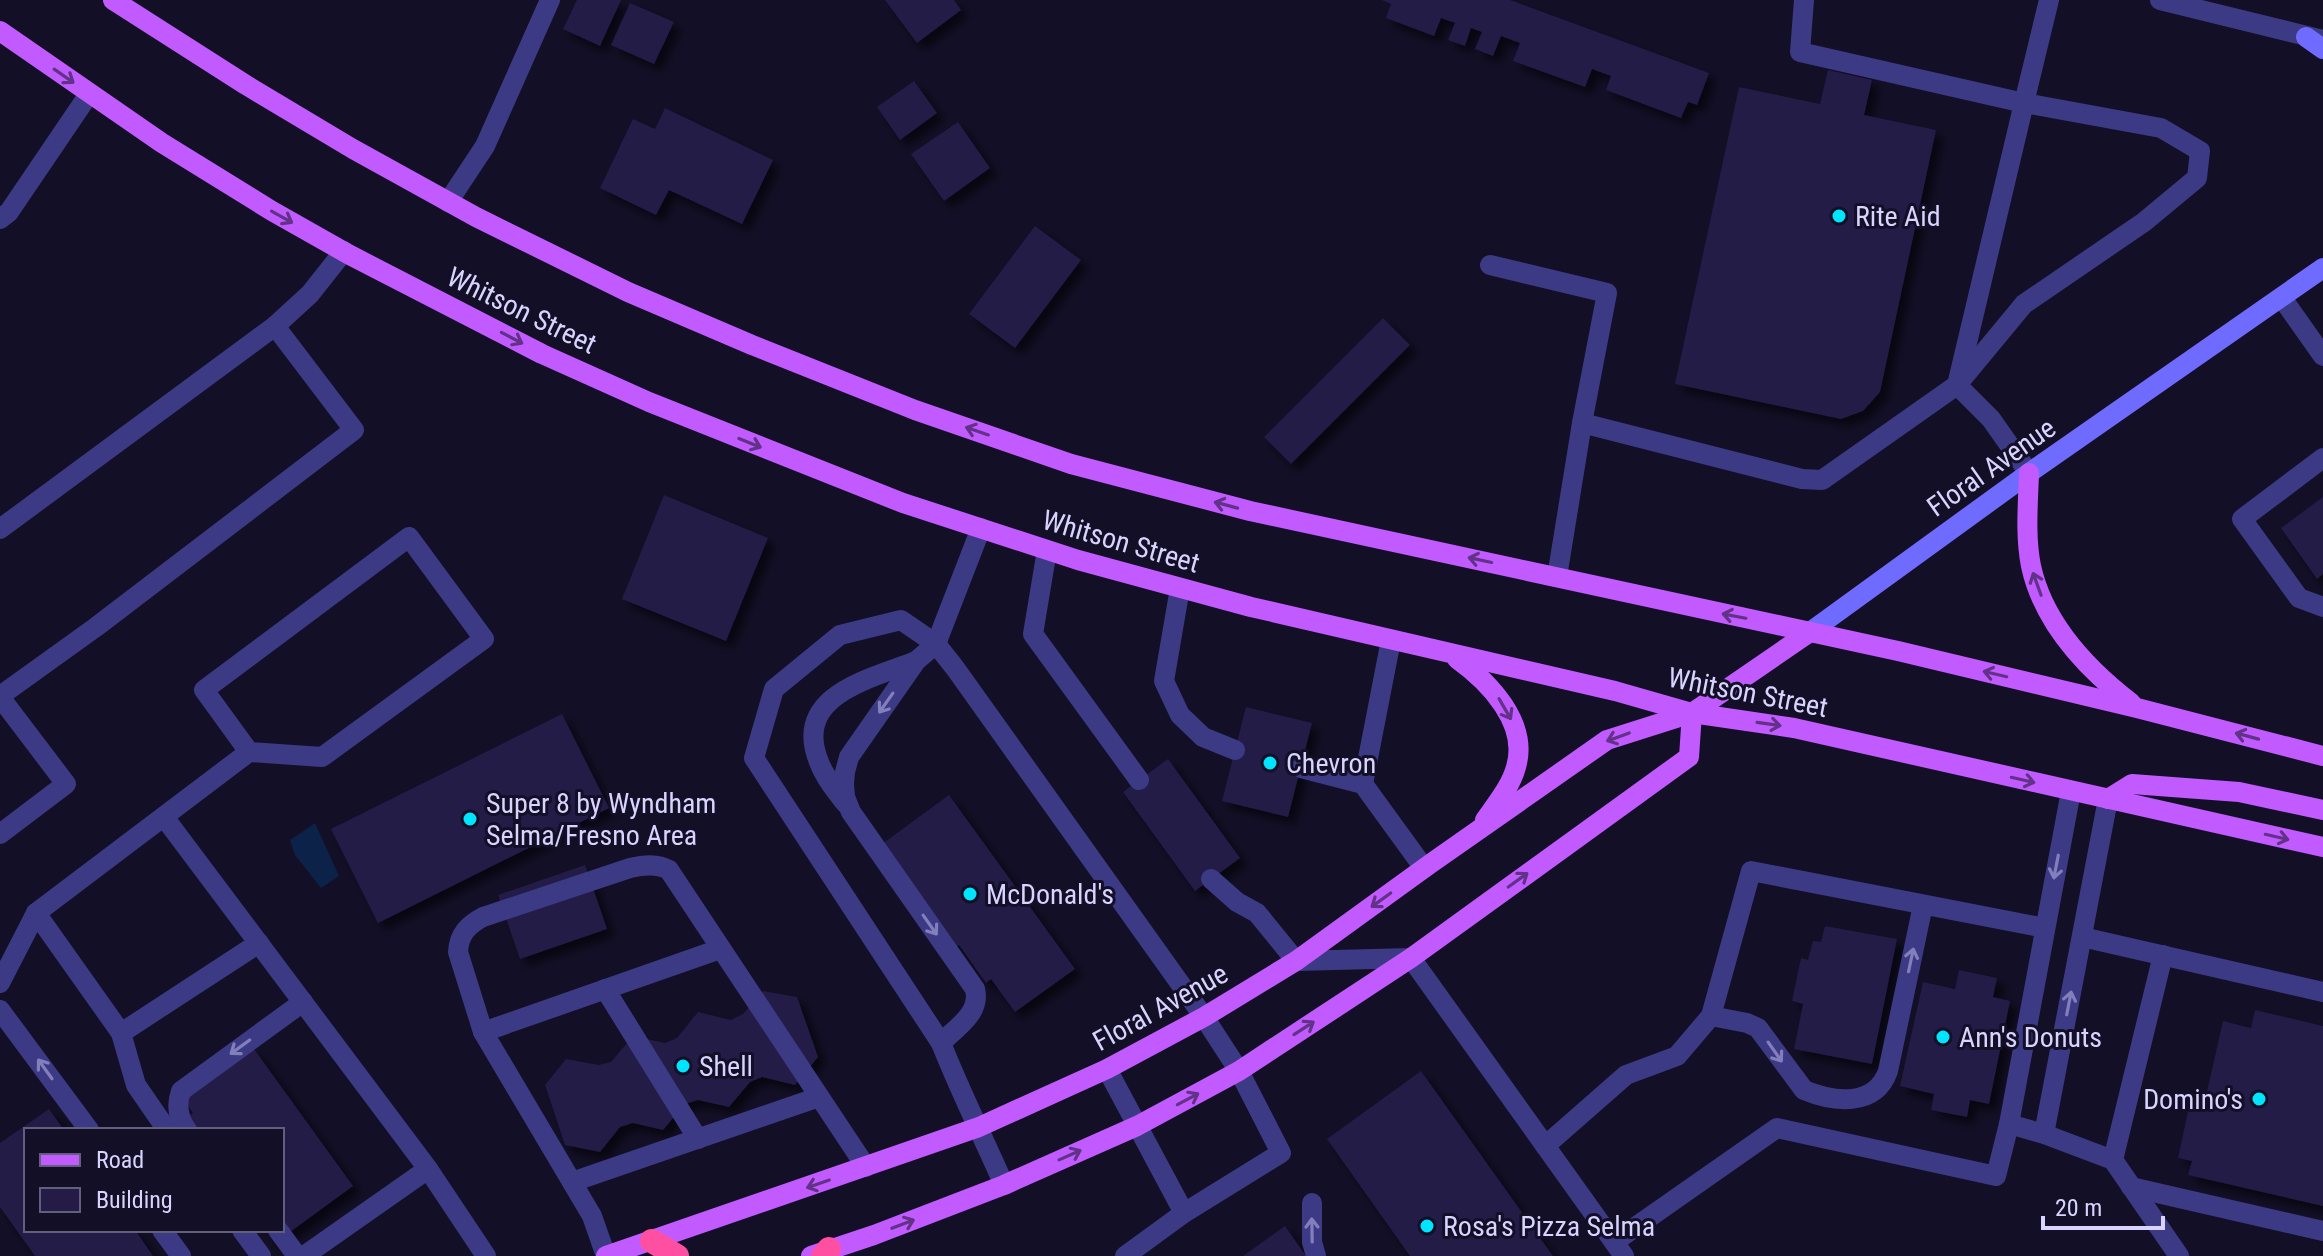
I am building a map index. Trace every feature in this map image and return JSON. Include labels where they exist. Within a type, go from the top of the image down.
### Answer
[{"type":"highway","points":[[652,1241],[677,1256]]},
{"type":"main road","points":[[113,0],[353,149],[448,202],[628,292],[915,410],[1071,464],[1250,511],[1810,632],[2137,708],[2323,756]]},
{"type":"main road","name":"Whitson Street","points":[[0,31],[162,143],[344,251],[542,354],[649,402],[903,503],[1047,550],[1180,588],[1615,691],[1692,713],[1794,728],[2323,847]]},
{"type":"main road","name":"Floral Avenue","points":[[606,1256],[979,1127],[1107,1069],[1204,1017],[1296,961],[1607,740],[1692,713],[2323,268]]},
{"type":"main road","points":[[2029,473],[2028,542],[2036,585],[2054,620],[2081,657],[2137,708]]},
{"type":"main road","points":[[1451,654],[1495,693],[1512,722],[1516,736],[1517,765],[1509,785],[1477,831]]},
{"type":"main road","points":[[821,1254],[1004,1185],[1137,1126],[1239,1071],[1411,958],[1689,757],[1692,713]]},
{"type":"main road","points":[[2108,799],[2132,784],[2239,792],[2323,810]]},
{"type":"street","points":[[448,202],[485,146],[550,0]]},
{"type":"street","points":[[1582,423],[1802,479],[1822,480],[1957,385],[2024,304],[2144,222],[2197,178],[2200,151],[2161,128],[2024,103],[1800,52],[1804,0]]},
{"type":"street","points":[[1957,385],[2049,0]]},
{"type":"street","points":[[2160,0],[2317,42]]},
{"type":"street","points":[[3,212],[89,94]]},
{"type":"street","points":[[0,529],[275,326],[310,294],[344,251]]},
{"type":"street","points":[[1490,265],[1607,293],[1557,577]]},
{"type":"street","points":[[2282,298],[2323,356]]},
{"type":"street","points":[[0,834],[66,784],[0,696],[96,627],[354,430],[275,326]]},
{"type":"street","points":[[1957,385],[1991,419],[2029,473]]},
{"type":"street","points":[[2323,458],[2242,519],[2299,598],[2323,607]]},
{"type":"street","points":[[851,812],[844,784],[849,757],[916,661],[936,644],[981,528]]},
{"type":"street","points":[[0,983],[36,913],[249,752],[322,757],[484,639],[409,537],[204,690],[249,752]]},
{"type":"street","points":[[1047,550],[1033,634],[1139,780]]},
{"type":"street","points":[[1180,588],[1164,681],[1180,715],[1203,737],[1235,750]]},
{"type":"street","points":[[1004,1185],[941,1043],[754,758],[774,689],[840,635],[901,620],[936,644],[1204,1017],[1239,1071],[1281,1153],[1184,1213],[1125,1256]]},
{"type":"street","points":[[1363,784],[1391,640]]},
{"type":"street","points":[[916,661],[847,689],[825,703],[815,730],[818,760],[975,989],[978,998],[971,1015],[941,1043]]},
{"type":"street","points":[[1301,768],[1363,784],[1424,868]]},
{"type":"street","points":[[1211,879],[1237,902],[1257,913],[1296,961],[1411,958],[1619,1249],[1777,1128],[1996,1176],[2009,1124],[2071,791]]},
{"type":"street","points":[[2044,1134],[2108,799]]},
{"type":"street","points":[[164,817],[428,1169],[486,1256]]},
{"type":"street","points":[[606,1256],[592,1216],[483,1032],[458,952],[467,928],[483,917],[630,868],[662,866],[675,877],[866,1167]]},
{"type":"street","points":[[1545,1146],[1626,1075],[1677,1056],[1711,1016],[1751,871],[2045,928]]},
{"type":"street","points":[[1711,1016],[1758,1028],[1804,1090],[1815,1095],[1849,1100],[1870,1094],[1884,1081],[1888,1071],[1923,905]]},
{"type":"street","points":[[36,913],[121,1033],[136,1085],[166,1128]]},
{"type":"street","points":[[2082,937],[2323,992]]},
{"type":"street","points":[[121,1033],[259,943]]},
{"type":"street","points":[[483,1032],[720,949]]},
{"type":"street","points":[[2113,1160],[2163,955]]},
{"type":"street","points":[[605,989],[698,1139]]},
{"type":"street","points":[[186,1128],[178,1111],[181,1091],[303,1002]]},
{"type":"street","points":[[0,1010],[88,1128]]},
{"type":"street","points":[[1107,1069],[1184,1213]]},
{"type":"street","points":[[572,1182],[819,1097]]},
{"type":"street","points":[[2009,1124],[2113,1160],[2179,1256]]},
{"type":"street","points":[[304,1256],[428,1169]]},
{"type":"street","points":[[2131,1187],[2323,1231]]},
{"type":"street","points":[[1312,1203],[1312,1242],[1316,1256]]},
{"type":"street","points":[[163,1232],[181,1256]]},
{"type":"street","points":[[243,1232],[261,1256]]},
{"type":"street","points":[[279,1232],[297,1256]]},
{"type":"water","points":[[315,823],[339,876],[321,888],[295,855],[290,840]]},
{"type":"building","points":[[577,0],[621,0],[600,46],[563,29]]},
{"type":"building","points":[[885,0],[954,0],[961,10],[917,43]]},
{"type":"building","points":[[1382,0],[1510,0],[1709,73],[1697,105],[1688,102],[1681,118],[1606,90],[1611,76],[1592,69],[1585,87],[1513,61],[1520,43],[1501,36],[1493,56],[1475,49],[1482,32],[1471,28],[1465,46],[1448,40],[1455,23],[1441,18],[1434,36],[1386,18],[1391,4]]},
{"type":"building","points":[[630,3],[674,22],[654,64],[611,45]]},
{"type":"building","points":[[1828,70],[1872,80],[1864,115],[1936,130],[1880,392],[1863,411],[1841,419],[1675,384],[1739,87],[1820,104]]},
{"type":"building","points":[[914,81],[937,113],[900,140],[877,107]]},
{"type":"building","points":[[665,108],[773,160],[742,224],[669,190],[656,215],[600,188],[633,119],[655,129]]},
{"type":"building","points":[[958,122],[990,168],[944,201],[911,154]]},
{"type":"building","points":[[1035,226],[1081,260],[1015,348],[969,314]]},
{"type":"building","points":[[1383,318],[1410,345],[1291,464],[1264,437]]},
{"type":"building","points":[[664,495],[768,538],[726,641],[622,599]]},
{"type":"building","points":[[2323,497],[2323,574],[2317,579],[2281,528]]},
{"type":"building","points":[[1246,707],[1312,723],[1288,817],[1222,801]]},
{"type":"building","name":"Super 8 by Wyndham Selma/Fresno Area","points":[[562,714],[609,808],[378,923],[331,829]]},
{"type":"building","points":[[1168,759],[1240,858],[1195,891],[1123,792]]},
{"type":"building","name":"McDonald's","points":[[949,795],[1075,969],[1015,1012],[991,979],[986,983],[959,945],[956,947],[882,844]]},
{"type":"building","points":[[585,865],[607,929],[520,959],[498,895]]},
{"type":"building","points":[[1825,926],[1897,939],[1872,1064],[1794,1049],[1803,1004],[1792,1001],[1801,958],[1808,960],[1813,941],[1821,942]]},
{"type":"building","points":[[1959,970],[1997,978],[1993,997],[2010,1001],[1989,1104],[1970,1100],[1967,1117],[1931,1110],[1934,1094],[1900,1086],[1923,982],[1955,989]]},
{"type":"building","points":[[763,991],[797,997],[818,1057],[795,1085],[762,1077],[750,1082],[729,1107],[698,1100],[685,1104],[663,1130],[633,1123],[620,1127],[600,1152],[565,1145],[545,1085],[566,1059],[599,1065],[611,1062],[633,1036],[665,1043],[677,1038],[698,1012],[731,1020],[743,1014]]},
{"type":"building","points":[[2255,1010],[2323,1026],[2323,1206],[2188,1175],[2192,1161],[2178,1158],[2190,1102],[2204,1105],[2223,1021],[2251,1028]]},
{"type":"building","points":[[254,1049],[353,1186],[275,1243],[267,1232],[284,1232],[284,1128],[192,1128],[185,1119],[193,1113],[184,1100]]},
{"type":"building","points":[[1421,1071],[1553,1256],[1410,1256],[1327,1139]]},
{"type":"building","points":[[49,1109],[63,1128],[24,1128],[24,1232],[136,1232],[153,1256],[35,1256],[0,1207],[0,1143]]},
{"type":"building","points":[[1285,1226],[1306,1256],[1243,1256]]},
{"type":"place","name":"Rite Aid","points":[[1839,216]]},
{"type":"place","name":"Chevron","points":[[1270,763]]},
{"type":"place","name":"Super 8 by Wyndham Selma/Fresno Area","points":[[470,819]]},
{"type":"place","name":"McDonald's","points":[[970,894]]},
{"type":"place","name":"Ann's Donuts","points":[[1943,1037]]},
{"type":"place","name":"Shell","points":[[683,1066]]},
{"type":"place","name":"Domino's","points":[[2259,1099]]},
{"type":"place","name":"Rosa's Pizza Selma","points":[[1427,1226]]}]
